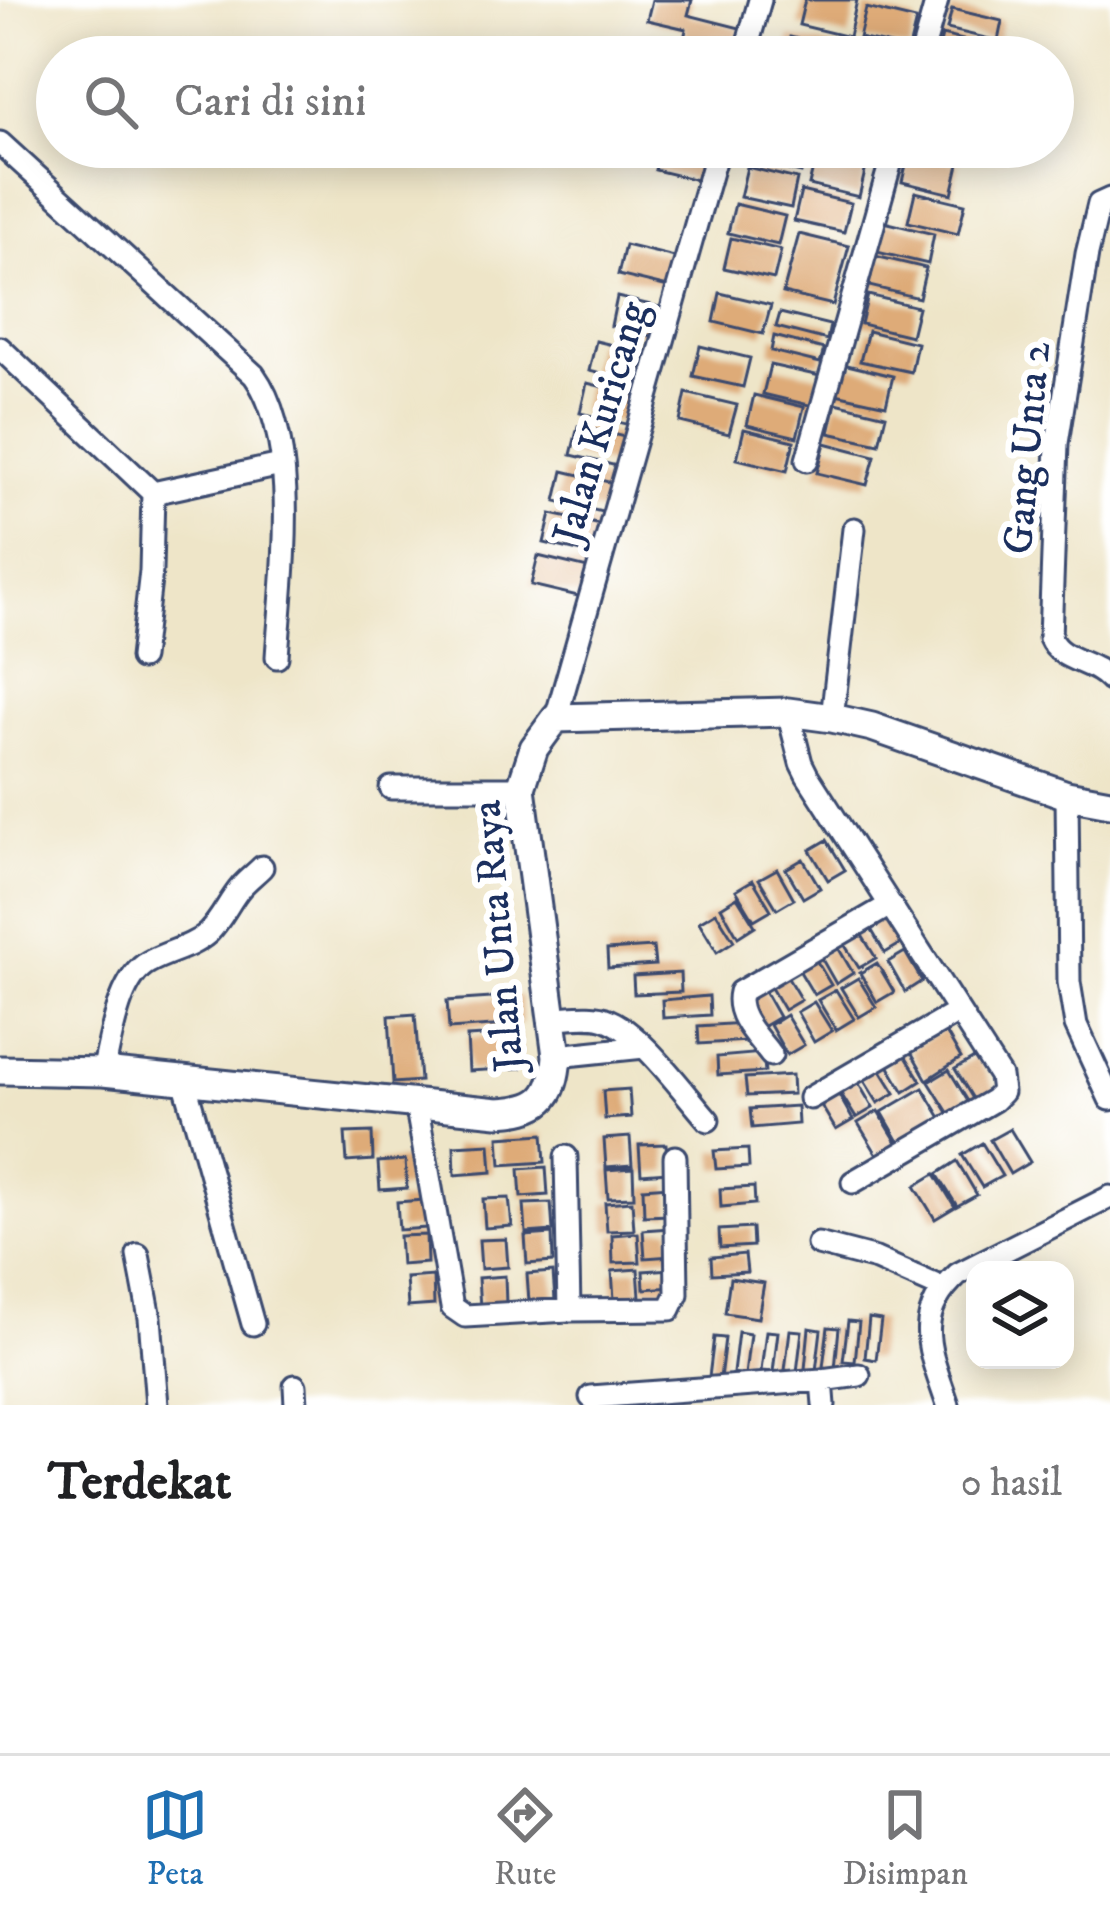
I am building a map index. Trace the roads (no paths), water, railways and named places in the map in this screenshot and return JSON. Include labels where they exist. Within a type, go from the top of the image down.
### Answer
[{"type":"street","points":[[750,36],[760,0]]},
{"type":"street","points":[[927,36],[937,0]]},
{"type":"street","points":[[0,143],[254,375],[266,392],[274,412],[285,520],[277,657]]},
{"type":"street","name":"Jalan Kuricang","points":[[556,718],[712,168]]},
{"type":"street","points":[[807,460],[889,168]]},
{"type":"street","name":"Gang Unta 2","points":[[1110,199],[1099,204],[1087,254],[1057,443],[1049,638],[1056,650],[1097,668],[1110,680]]},
{"type":"street","points":[[0,348],[153,493],[151,571],[141,658]]},
{"type":"street","points":[[153,493],[281,465]]},
{"type":"street","points":[[832,718],[854,529]]},
{"type":"street","points":[[556,718],[788,712],[832,718],[872,727],[1066,794],[1110,803]]},
{"type":"street","points":[[788,712],[807,776],[1000,1076],[1002,1092],[994,1100],[853,1182]]},
{"type":"street","name":"Jalan Unta Raya","points":[[0,1070],[103,1072],[498,1112],[516,1111],[546,1098],[555,1081],[557,1056],[521,788],[534,748],[556,718]]},
{"type":"street","points":[[391,788],[521,788]]},
{"type":"street","points":[[1066,794],[1069,982],[1076,1025],[1110,1099]]},
{"type":"street","points":[[103,1072],[126,986],[135,970],[208,932],[239,889],[262,867]]},
{"type":"street","points":[[771,1055],[739,1011],[740,992],[890,905]]},
{"type":"street","points":[[810,1098],[958,1012]]},
{"type":"street","points":[[551,1018],[605,1018],[644,1047],[708,1120]]},
{"type":"street","points":[[557,1056],[644,1047]]},
{"type":"street","points":[[184,1080],[253,1324]]},
{"type":"street","points":[[416,1103],[452,1307],[465,1316],[670,1309],[674,1303],[675,1157]]},
{"type":"street","points":[[566,1156],[569,1310]]},
{"type":"street","points":[[948,1405],[926,1329],[942,1288],[958,1274],[1110,1197]]},
{"type":"street","points":[[818,1244],[876,1258],[942,1288]]},
{"type":"street","points":[[138,1255],[150,1318],[157,1405]]},
{"type":"street","points":[[590,1397],[709,1397],[860,1376]]},
{"type":"street","points":[[822,1380],[824,1405]]}]
